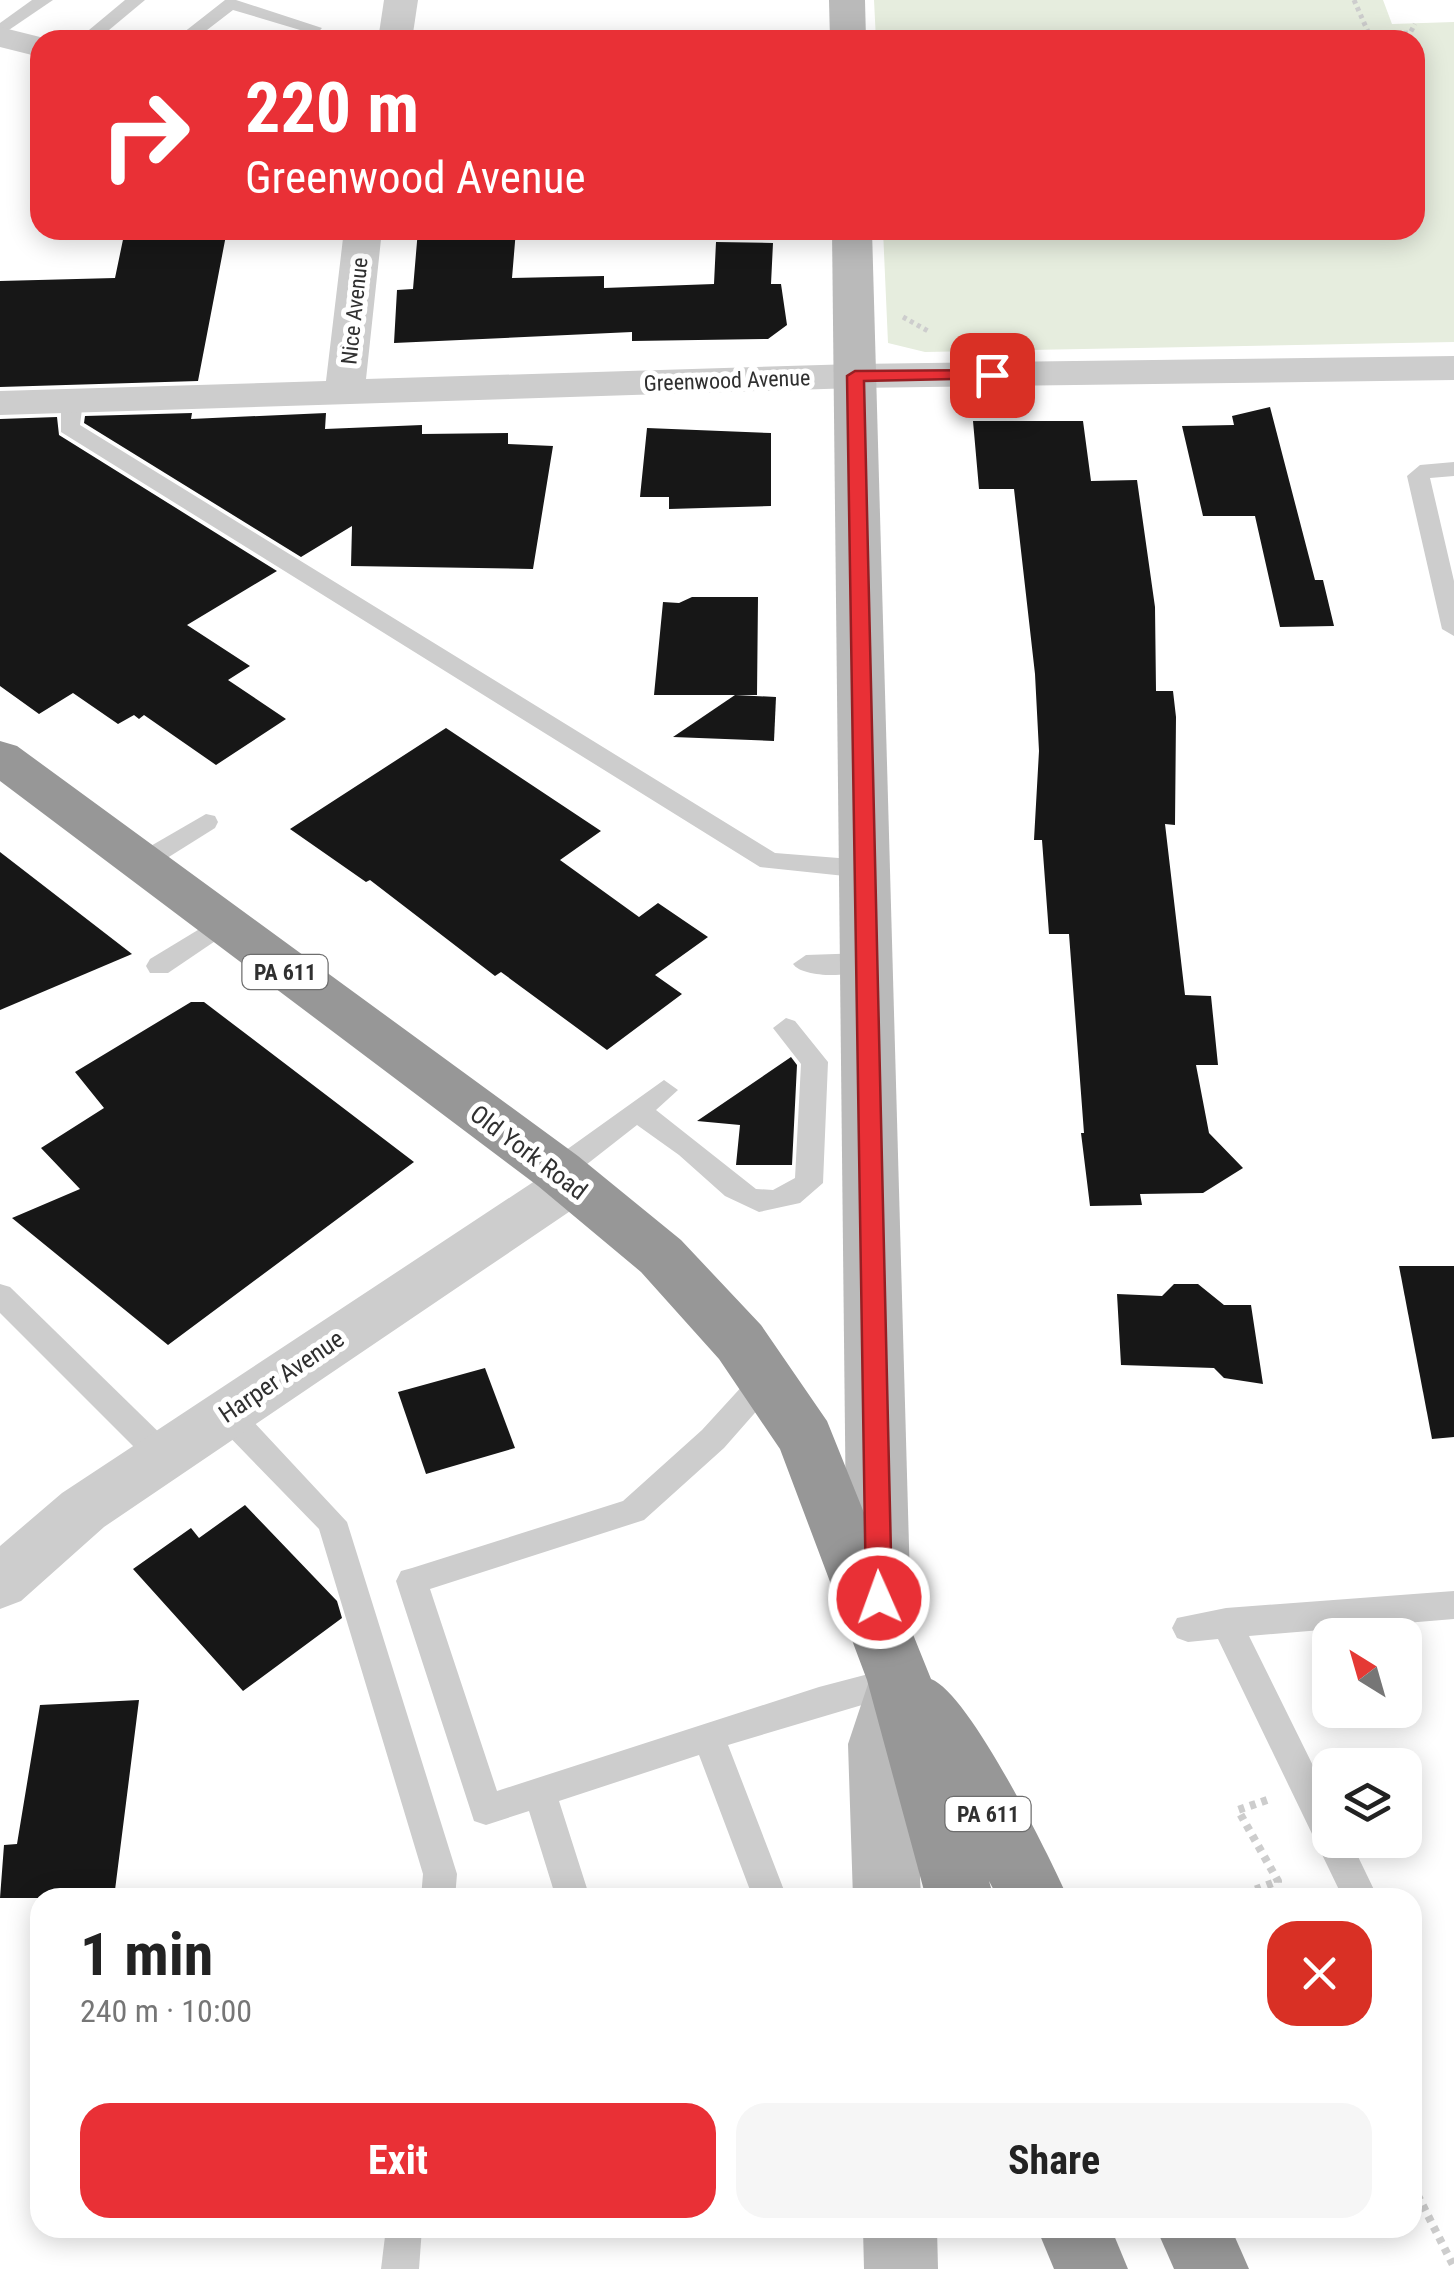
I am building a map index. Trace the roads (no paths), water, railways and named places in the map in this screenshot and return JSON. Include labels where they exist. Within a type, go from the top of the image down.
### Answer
[{"type":"highway","name":"Old York Road","points":[[5,766],[565,1177],[661,1256],[740,1342],[806,1439],[889,1655],[957,1888]]},
{"type":"highway","name":"Old York Road","points":[[889,1655],[943,1730],[1029,1888]]},
{"type":"highway","points":[[1078,2238],[1091,2269]]},
{"type":"highway","points":[[1198,2238],[1212,2269]]},
{"type":"main road","points":[[848,0],[848,30]]},
{"type":"main road","points":[[852,240],[864,869],[836,963],[889,1655],[881,1744],[886,1888]]},
{"type":"main road","points":[[900,2238],[901,2269]]},
{"type":"street","points":[[396,30],[401,0]]},
{"type":"street","points":[[0,34],[30,44]]},
{"type":"street","name":"Nice Avenue","points":[[344,392],[361,240]]},
{"type":"street","name":"Greenwood Avenue","points":[[0,404],[251,385],[344,392],[855,376],[1454,368]]},
{"type":"street","name":"Harper Avenue","points":[[0,1583],[83,1510],[565,1177]]},
{"type":"lane","points":[[0,34],[44,0]]},
{"type":"lane","points":[[98,30],[136,0]]},
{"type":"lane","points":[[197,30],[230,4],[314,28],[312,30]]},
{"type":"lane","points":[[72,401],[69,427],[320,588],[769,861],[864,869]]},
{"type":"lane","points":[[1454,469],[1428,470],[1418,476],[1454,629]]},
{"type":"lane","points":[[139,864],[206,822]]},
{"type":"lane","points":[[160,966],[221,926]]},
{"type":"lane","points":[[637,1111],[697,1153],[740,1196],[764,1202],[789,1198],[808,1183],[815,1062],[786,1028]]},
{"type":"lane","points":[[565,1177],[664,1090]]},
{"type":"lane","points":[[0,1295],[163,1456]]},
{"type":"lane","points":[[766,1380],[714,1439],[633,1511],[412,1581],[486,1810],[709,1737],[889,1655]]},
{"type":"lane","points":[[226,1412],[332,1522],[440,1874],[439,1888]]},
{"type":"lane","points":[[1188,1628],[1454,1604]]},
{"type":"lane","points":[[1226,1622],[1312,1798]]},
{"type":"lane","points":[[709,1737],[766,1888]]},
{"type":"lane","points":[[540,1793],[569,1888]]},
{"type":"lane","points":[[1341,1858],[1356,1888]]},
{"type":"lane","points":[[400,2269],[403,2238]]}]
